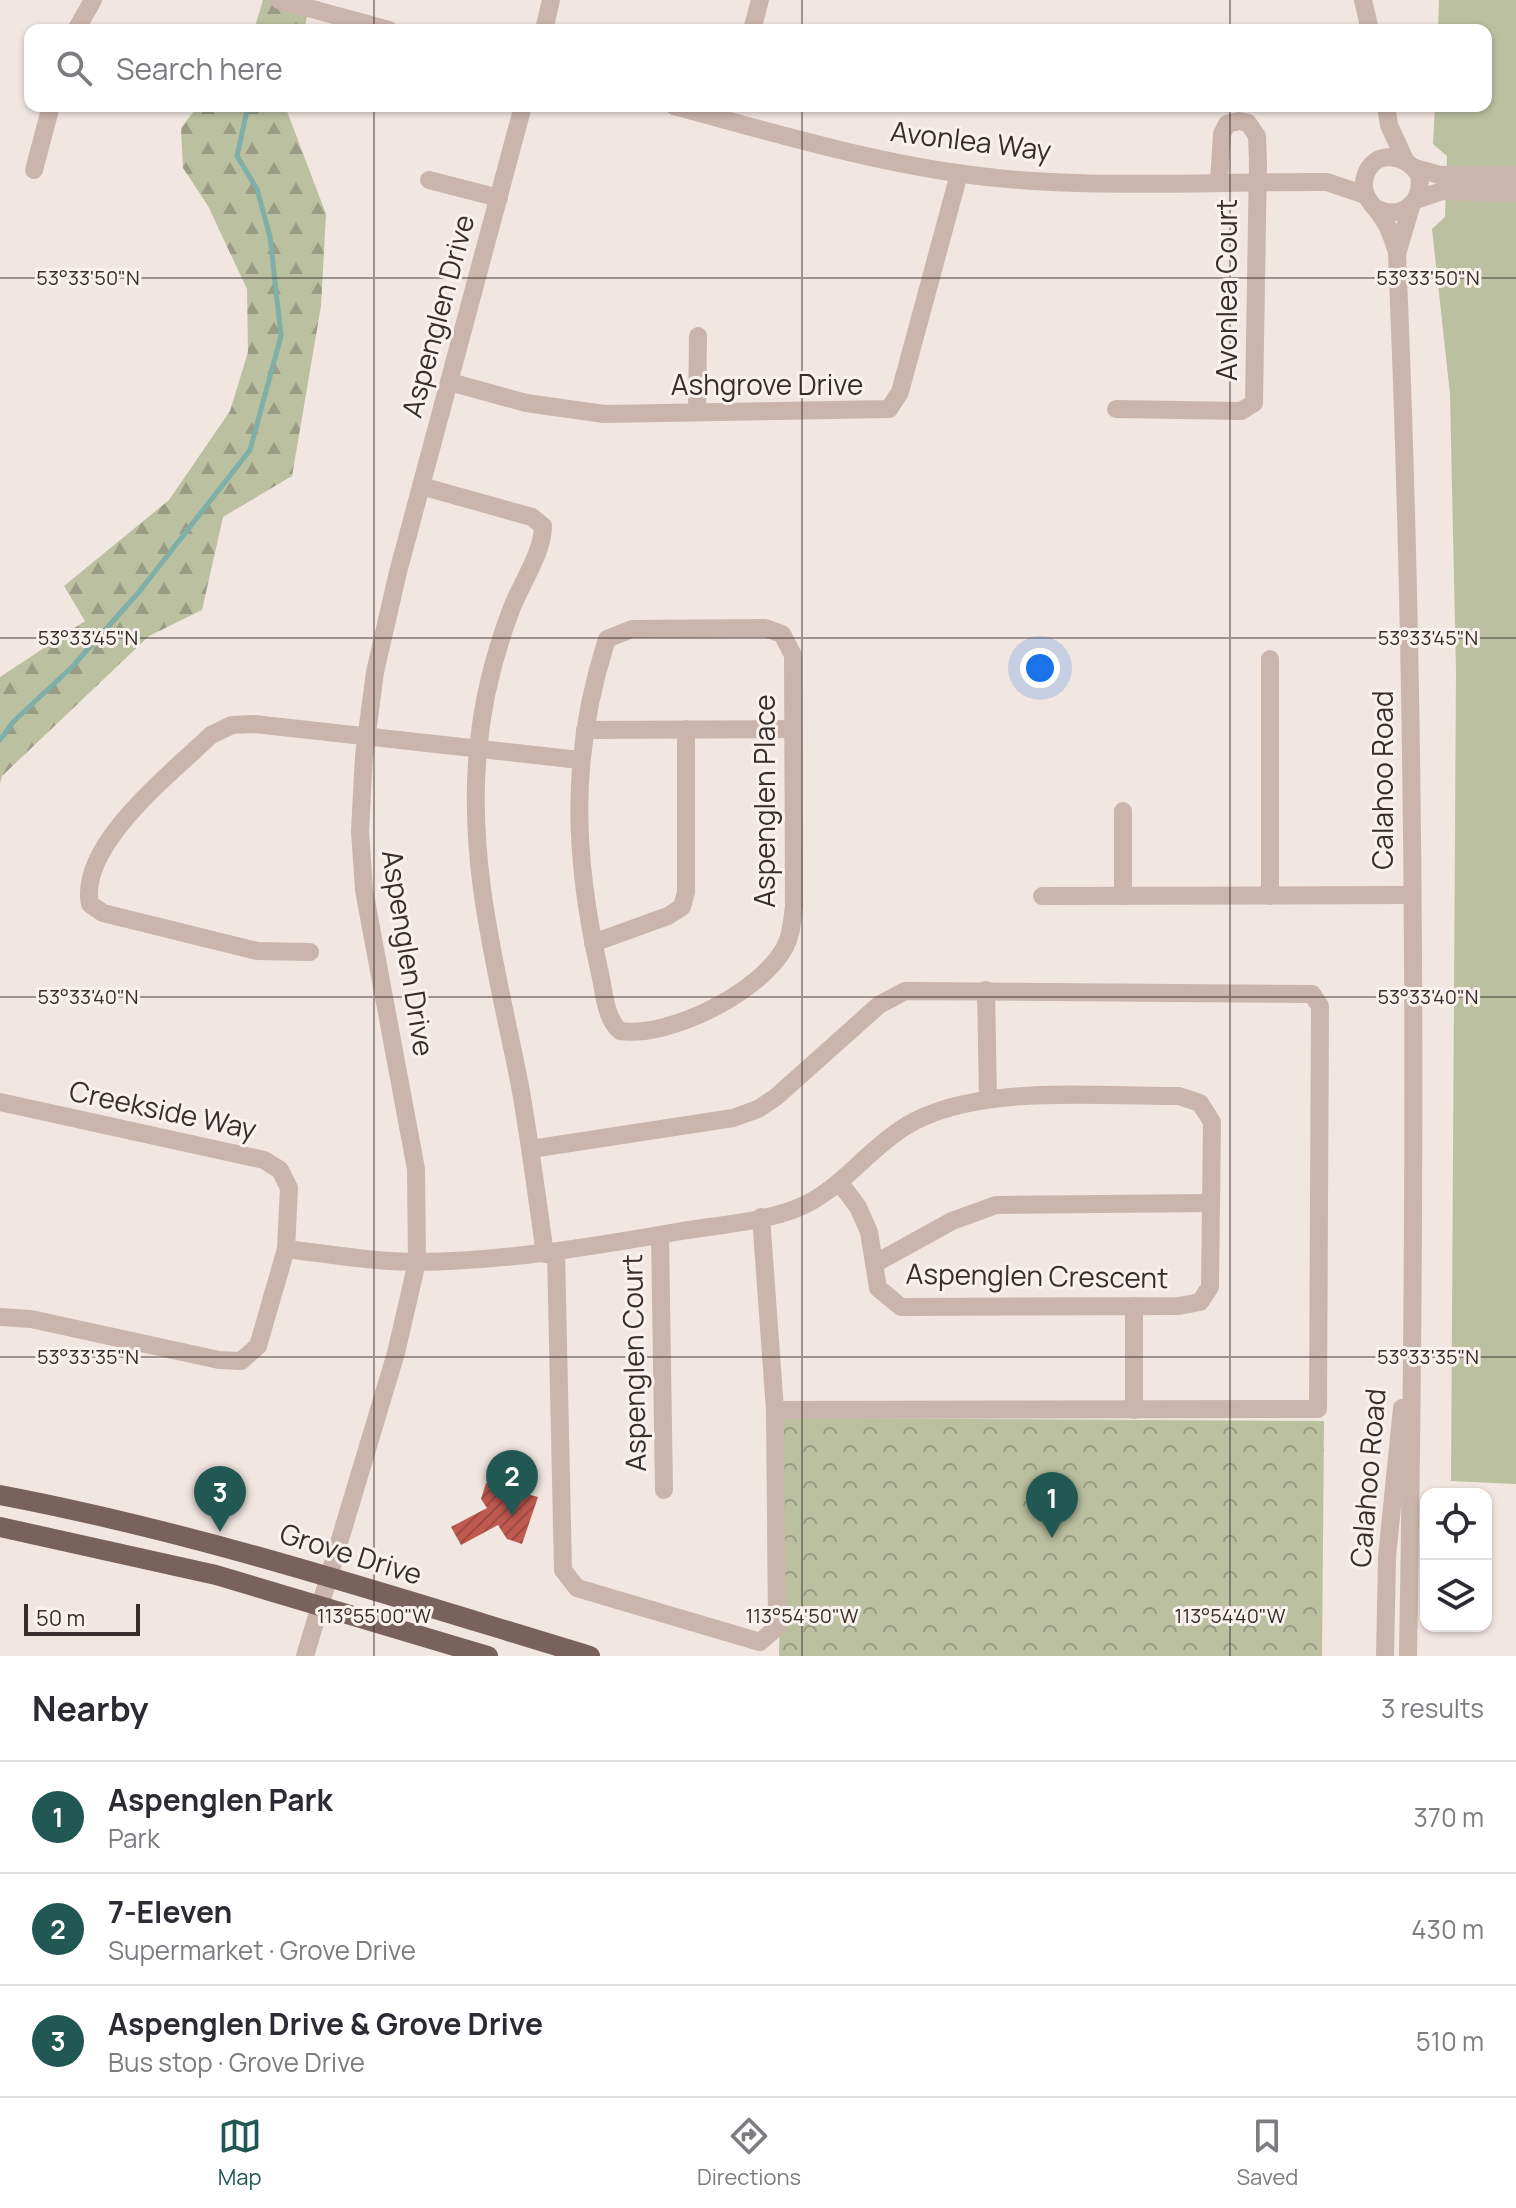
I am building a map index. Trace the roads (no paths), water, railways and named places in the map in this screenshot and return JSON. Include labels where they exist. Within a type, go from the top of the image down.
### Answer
[{"type":"main road","name":"Grove Drive","points":[[0,1495],[142,1524],[330,1576],[590,1656]]},
{"type":"main road","name":"Grove Drive","points":[[0,1527],[134,1554],[321,1605],[488,1656]]},
{"type":"street","points":[[79,24],[93,0]]},
{"type":"street","points":[[279,0],[367,24]]},
{"type":"street","points":[[545,24],[551,0]]},
{"type":"street","points":[[754,24],[760,0]]},
{"type":"street","points":[[1363,0],[1369,24]]},
{"type":"street","points":[[34,170],[49,112]]},
{"type":"street","name":"Aspenglen Drive","points":[[305,1656],[396,1353],[417,1262],[416,1169],[364,890],[360,831],[375,672],[421,486],[521,112]]},
{"type":"street","points":[[1387,112],[1389,125],[1421,184],[1414,203]]},
{"type":"street","name":"Avonlea Way","points":[[729,113],[845,152],[959,174],[1061,181],[1327,182],[1372,166]]},
{"type":"street","points":[[1219,181],[1222,134],[1227,124],[1239,121],[1248,123],[1257,136],[1255,181]]},
{"type":"street","points":[[1389,125],[1372,166],[1371,202],[1394,213],[1442,191],[1516,193]]},
{"type":"street","points":[[1372,166],[1391,156],[1440,175],[1516,175]]},
{"type":"street","name":"Ashgrove Drive","points":[[450,382],[526,403],[580,411],[867,412],[889,409],[900,392],[959,174]]},
{"type":"street","name":"Aspenglen Drive","points":[[429,180],[499,198]]},
{"type":"street","name":"Avonlea Court","points":[[1116,409],[1241,411],[1254,403],[1255,181]]},
{"type":"street","name":"Avonlea Way","points":[[1327,182],[1371,202]]},
{"type":"street","name":"Calahoo Road","points":[[1371,202],[1390,230],[1397,254],[1406,450],[1413,1444],[1408,1656]]},
{"type":"street","name":"Calahoo Road","points":[[1397,254],[1414,203]]},
{"type":"street","points":[[697,412],[698,336]]},
{"type":"street","points":[[421,486],[532,517],[543,526],[541,540],[497,651],[478,750],[474,805],[480,887],[551,1253],[563,1570],[577,1588],[760,1642],[777,1627],[775,1410],[761,1217]]},
{"type":"street","name":"Aspenglen Place","points":[[750,628],[782,634],[791,648],[793,729],[793,914],[789,937],[776,960],[741,991],[711,1010],[675,1022],[620,1031],[610,1018],[579,860],[580,760],[602,655],[613,634],[632,629],[750,628]]},
{"type":"street","points":[[1270,659],[1270,896]]},
{"type":"street","points":[[310,952],[257,951],[103,913],[90,904],[88,892],[94,866],[108,840],[127,817],[221,728],[254,724],[367,739],[580,760]]},
{"type":"street","points":[[593,943],[668,916],[682,907],[686,892],[686,729]]},
{"type":"street","points":[[585,730],[793,729]]},
{"type":"street","points":[[1123,811],[1123,896]]},
{"type":"street","points":[[1042,896],[1411,895]]},
{"type":"street","points":[[986,990],[988,1099]]},
{"type":"street","points":[[531,1149],[747,1114],[776,1097],[890,997],[905,991],[1312,994],[1320,1006],[1318,1409],[775,1410]]},
{"type":"street","name":"Aspenglen Crescent","points":[[417,1262],[551,1253],[761,1217],[801,1206],[840,1183],[903,1128],[951,1106],[988,1099],[1190,1098],[1207,1110],[1212,1122],[1212,1274],[1207,1295],[1192,1305],[901,1307],[878,1288],[864,1219],[840,1183]]},
{"type":"street","name":"Creekside Way","points":[[0,1102],[264,1160],[280,1170],[289,1188],[286,1249],[258,1346],[241,1361],[219,1360],[46,1322],[0,1317]]},
{"type":"street","points":[[874,1264],[952,1221],[996,1205],[1211,1203]]},
{"type":"street","name":"Aspenglen Court","points":[[660,1235],[664,1490]]},
{"type":"street","points":[[286,1249],[417,1262]]},
{"type":"street","name":"Calahoo Road","points":[[1385,1656],[1387,1557],[1411,1305]]},
{"type":"street","points":[[1134,1306],[1134,1410]]},
{"type":"waterway","points":[[0,740],[14,721],[72,667],[139,592],[250,450],[281,336],[270,237],[257,189],[237,156],[247,112]]},
{"type":"place","name":"7-Eleven","points":[[512,1516]]},
{"type":"place","name":"Aspenglen Drive & Grove Drive","points":[[220,1532]]},
{"type":"place","name":"Aspenglen Park","points":[[1052,1538]]}]
